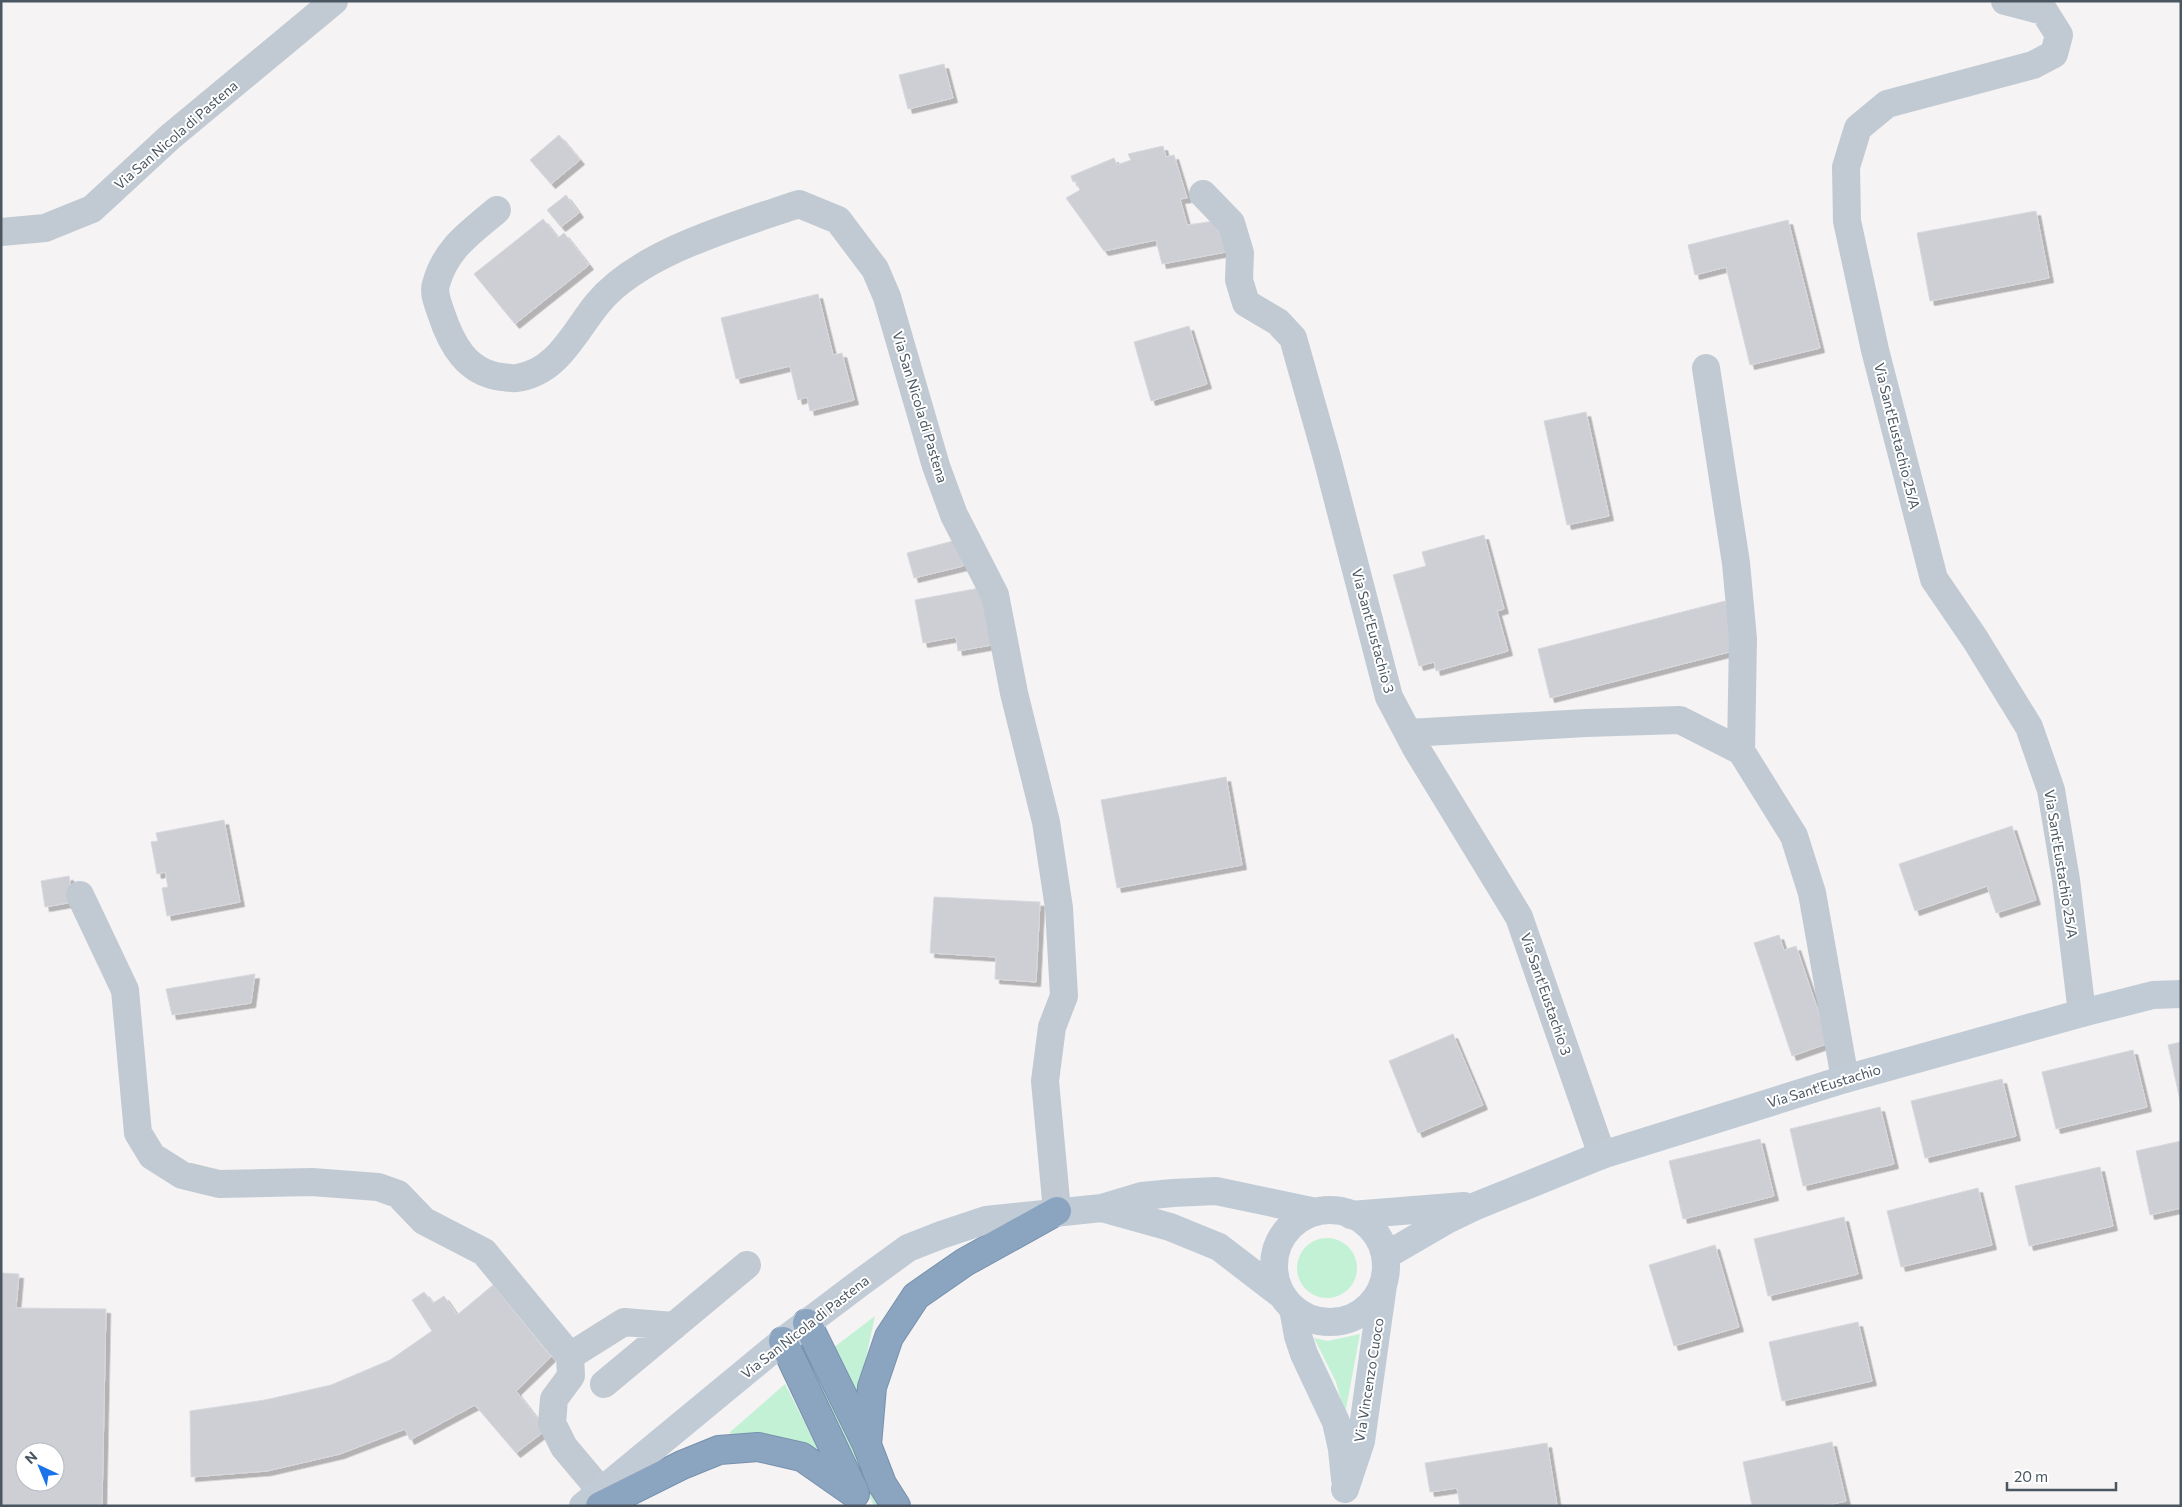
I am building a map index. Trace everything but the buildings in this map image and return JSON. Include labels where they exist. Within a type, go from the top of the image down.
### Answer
[{"type":"highway","points":[[867,1445],[872,1387],[889,1336],[916,1296],[965,1262],[1057,1211]]},
{"type":"highway","points":[[807,1323],[867,1445],[882,1484],[896,1506]]},
{"type":"highway","points":[[784,1341],[859,1500]]},
{"type":"highway","points":[[595,1501],[719,1450],[758,1447],[802,1457],[859,1500]]},
{"type":"street","name":"Via San Nicola di Pastena","points":[[1,232],[46,228],[92,209],[170,137],[334,1]]},
{"type":"street","name":"Via Sant'Eustachio 25/A","points":[[2005,1],[2044,11],[2059,35],[2054,54],[2033,65],[1887,104],[1858,128],[1846,167],[1846,221],[1875,350],[1934,579],[1975,639],[2029,727],[2052,790],[2066,880],[2082,1013]]},
{"type":"street","name":"Via Sant'Eustachio 3","points":[[1203,194],[1231,223],[1240,253],[1238,280],[1246,303],[1278,322],[1293,338],[1327,458],[1389,697],[1408,733],[1519,917],[1602,1155]]},
{"type":"street","name":"Via San Nicola di Pastena","points":[[497,210],[453,248],[440,268],[434,292],[450,339],[465,360],[489,376],[516,378],[547,367],[569,343],[598,303],[631,273],[711,234],[799,204],[838,220],[875,269],[887,296],[936,466],[954,515],[995,595],[1014,693],[1046,822],[1059,908],[1064,996],[1052,1027],[1045,1081],[1057,1211]]},
{"type":"street","points":[[1706,368],[1737,572],[1743,639],[1742,751],[1794,836],[1809,884],[1845,1079]]},
{"type":"street","points":[[1408,733],[1680,720],[1742,751]]},
{"type":"street","points":[[80,895],[125,990],[138,1132],[152,1156],[182,1176],[219,1184],[312,1182],[378,1187],[398,1194],[424,1221],[484,1252],[570,1356],[571,1376],[554,1399],[552,1424],[595,1501]]},
{"type":"street","name":"Via Sant'Eustachio","points":[[1385,1263],[1447,1220],[1476,1206],[1602,1155],[1845,1079],[2082,1013],[2153,995],[2181,994]]},
{"type":"street","name":"Via San Nicola di Pastena","points":[[595,1501],[784,1341],[908,1248],[986,1220],[1057,1211],[1102,1208],[1142,1196],[1173,1192],[1216,1191],[1316,1212]]},
{"type":"street","name":"Via Sant'Eustachio","points":[[1352,1215],[1476,1206]]},
{"type":"street","name":"Via San Nicola di Pastena","points":[[1102,1208],[1170,1227],[1219,1247],[1288,1302]]},
{"type":"street","points":[[1331,1210],[1352,1215],[1361,1219],[1372,1229],[1380,1242],[1385,1263],[1381,1287],[1372,1302],[1359,1314],[1342,1320],[1324,1321],[1308,1317],[1288,1302],[1276,1283],[1274,1268],[1276,1253],[1281,1239],[1290,1227],[1302,1217],[1316,1212],[1331,1210]]},
{"type":"street","name":"Via Vincenzo Cuoco","points":[[1345,1497],[1361,1441],[1385,1263]]},
{"type":"street","points":[[604,1384],[747,1265]]},
{"type":"street","name":"Via Vincenzo Cuoco","points":[[1288,1302],[1304,1354],[1336,1422],[1342,1449],[1345,1497]]},
{"type":"street","points":[[570,1356],[624,1322],[674,1326]]},
{"type":"green space","points":[[1327,1238],[1344,1243],[1352,1251],[1357,1268],[1352,1285],[1344,1293],[1327,1298],[1310,1293],[1302,1285],[1297,1268],[1302,1251],[1310,1243]]},
{"type":"green space","points":[[875,1316],[858,1395],[833,1348]]},
{"type":"green space","points":[[1360,1334],[1345,1414],[1336,1382],[1314,1338],[1328,1341]]},
{"type":"green space","points":[[819,1376],[884,1506],[874,1506],[812,1377]]},
{"type":"green space","points":[[785,1384],[820,1453],[729,1433]]}]
